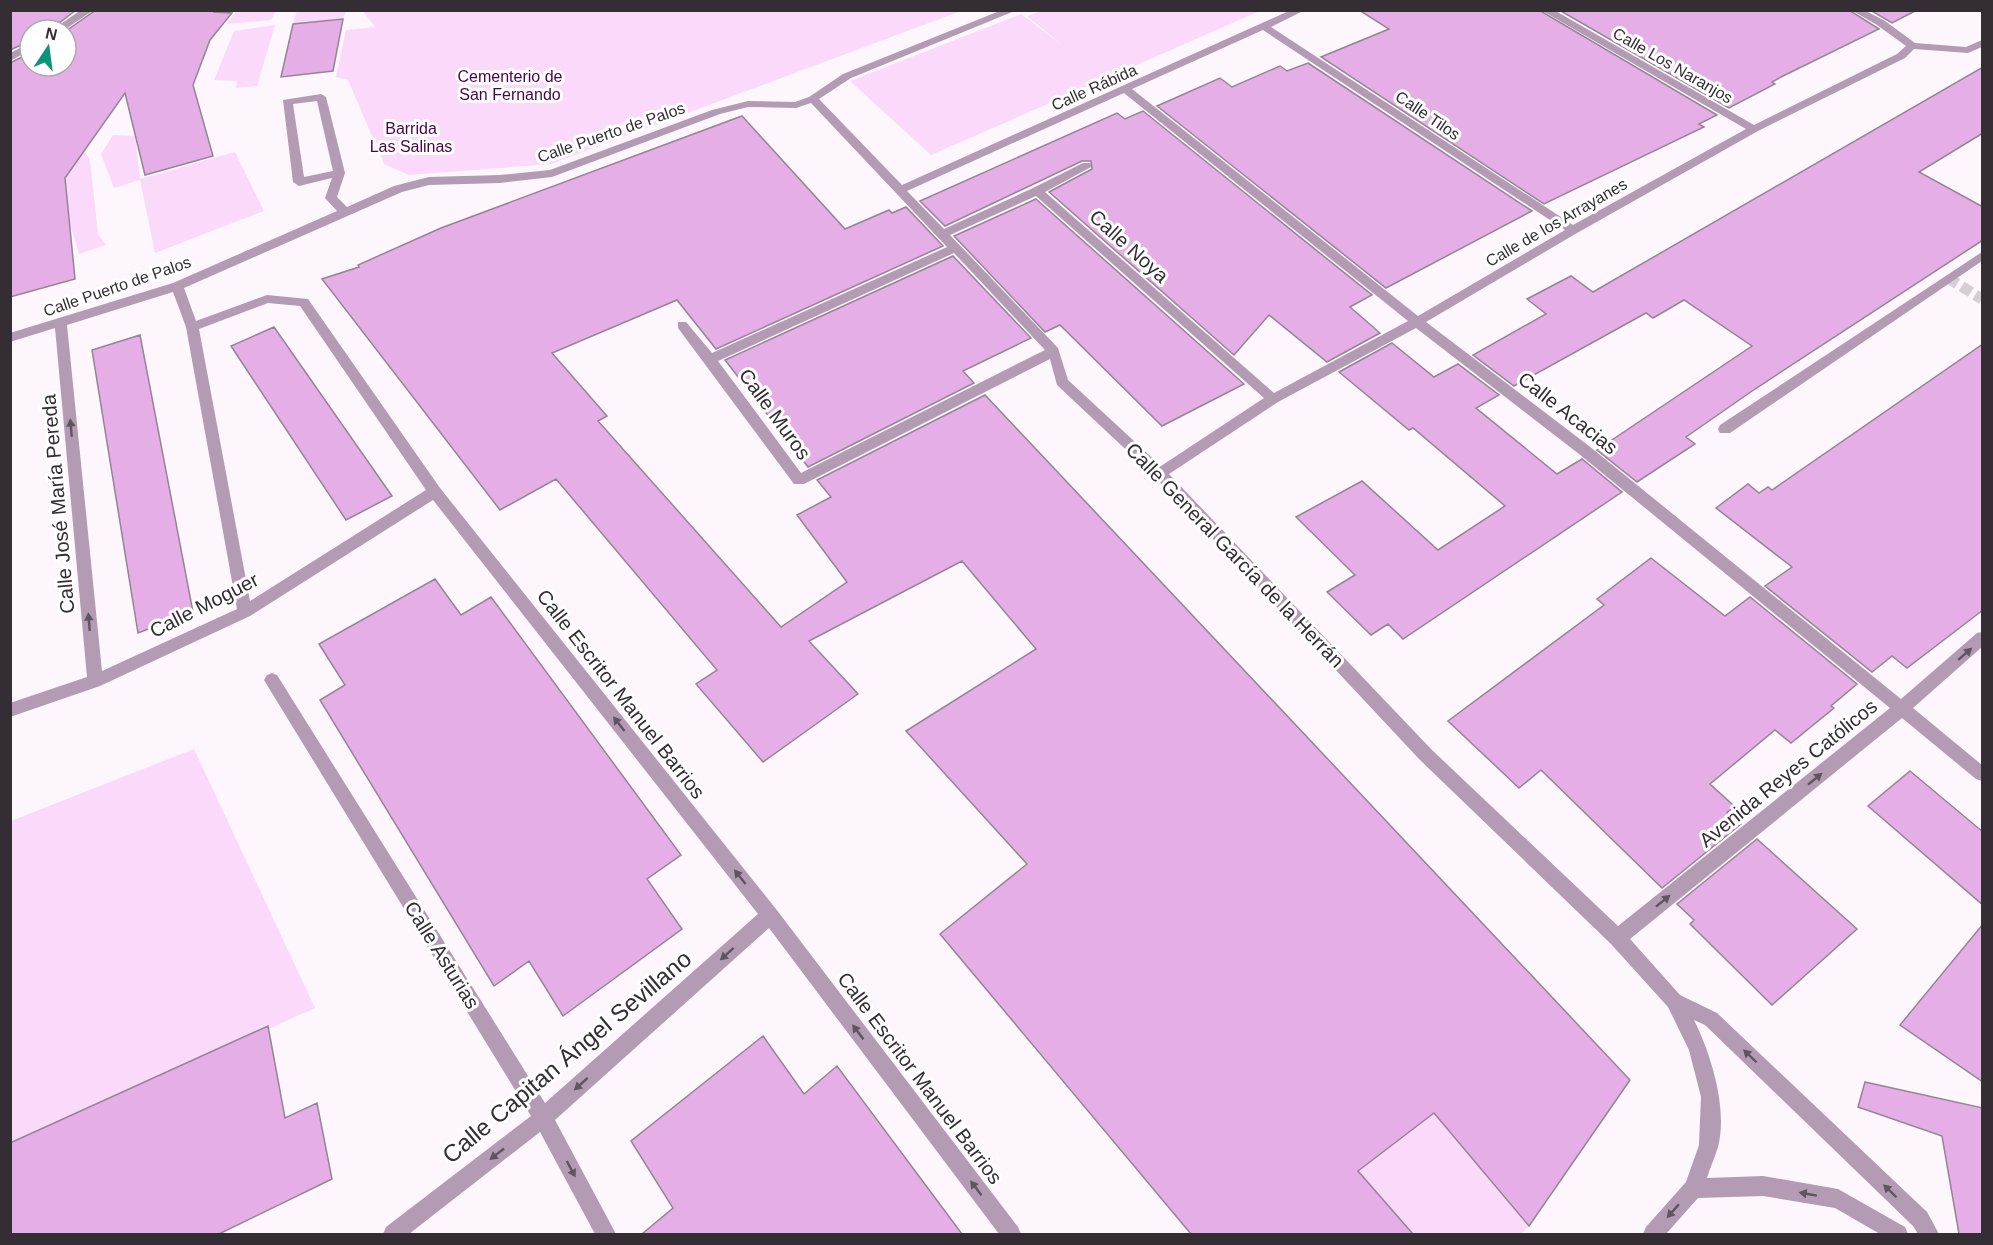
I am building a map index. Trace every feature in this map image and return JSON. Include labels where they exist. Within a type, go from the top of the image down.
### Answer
[{"type":"street","points":[[76,18],[89,10]]},
{"type":"street","name":"Calle Puerto de Palos","points":[[10,338],[177,286],[344,211],[399,189],[429,181],[500,179],[552,173],[716,112],[748,104],[796,105],[813,99],[847,76],[1012,10]]},
{"type":"street","name":"Calle Rábida","points":[[900,190],[1300,10]]},
{"type":"street","name":"Calle Los Naranjos","points":[[1546,10],[1754,129]]},
{"type":"street","points":[[1856,10],[1881,23],[1912,46],[1968,50],[1983,43]]},
{"type":"street","name":"Calle Tilos","points":[[1265,27],[1573,230]]},
{"type":"street","name":"Calle de los Arrayanes","points":[[1160,473],[1273,399],[1417,322],[1573,230],[1754,129],[1901,56],[1912,46]]},
{"type":"street","name":"Calle Acacias","points":[[1125,89],[1417,322],[1584,450],[1983,774]]},
{"type":"street","points":[[339,173],[299,182],[286,102],[321,97],[339,173],[331,198],[344,211]]},
{"type":"street","name":"Calle General García de la Herrán","points":[[813,99],[1054,351],[1062,382],[1160,473],[1426,755],[1617,938],[1674,1001],[1698,1048],[1710,1097],[1709,1145],[1693,1188]]},
{"type":"street","points":[[942,234],[1087,165]]},
{"type":"street","name":"Calle Noya","points":[[1037,190],[1273,399]]},
{"type":"street","name":"Calle Muros","points":[[955,248],[710,358],[799,480],[1054,351]]},
{"type":"street","points":[[1725,429],[1983,256]]},
{"type":"street","points":[[177,286],[192,327],[245,612]]},
{"type":"street","name":"Calle Escritor Manuel Barrios","points":[[192,327],[267,298],[304,302],[435,492],[770,915],[1011,1234]]},
{"type":"street","name":"Calle José María Pereda","points":[[61,323],[95,681]]},
{"type":"street","points":[[682,325],[710,358]]},
{"type":"street","name":"Calle Moguer","points":[[10,710],[95,681],[245,612],[435,492]]},
{"type":"street","name":"Avenida Reyes Católicos","points":[[1617,938],[1901,709],[1983,638]]},
{"type":"street","name":"Calle Asturias","points":[[272,680],[543,1118],[606,1234]]},
{"type":"street","name":"Calle Capitan Ángel Sevillano","points":[[393,1234],[543,1118],[770,915]]},
{"type":"street","name":"Calle General García de la Herrán","points":[[1674,1001],[1711,1019],[1920,1220],[1929,1234]]},
{"type":"street","points":[[1653,1234],[1693,1188],[1763,1186],[1838,1199],[1898,1234]]},
{"type":"green space","points":[[237,10],[276,11],[271,20],[227,24]]},
{"type":"green space","points":[[1044,10],[1260,11],[931,155],[850,81],[1021,14],[1062,45],[1027,16]]},
{"type":"green space","points":[[297,11],[346,11],[343,19],[293,24]]},
{"type":"green space","name":"Cementerio de San Fernando","points":[[363,11],[961,11],[551,164],[409,175],[384,164],[348,80],[336,77],[346,30],[375,27]]},
{"type":"green space","points":[[275,25],[257,86],[236,88],[237,81],[214,80],[234,31]]},
{"type":"green space","points":[[113,135],[135,136],[140,179],[235,152],[264,211],[155,253],[140,180],[114,188],[101,154]]},
{"type":"green space","points":[[85,152],[90,160],[98,234],[106,245],[79,254],[70,224],[65,178],[75,164],[74,154]]},
{"type":"green space","points":[[194,749],[315,1008],[11,1144],[11,821]]},
{"type":"green space","points":[[1434,1113],[1529,1226],[1521,1234],[1413,1234],[1358,1171]]},
{"type":"building","points":[[10,10],[76,10],[66,18],[18,18],[18,46],[10,50]]},
{"type":"building","points":[[96,10],[215,10],[214,12],[232,13],[210,40],[193,85],[213,156],[145,175],[125,93],[65,178],[75,279],[10,297],[10,63],[18,59],[18,78],[78,78],[78,23]]},
{"type":"building","points":[[1359,10],[1539,10],[1717,115],[1699,124],[1704,127],[1544,204],[1321,57],[1389,29]]},
{"type":"building","points":[[1559,10],[1849,10],[1879,29],[1785,75],[1772,82],[1775,84],[1729,108]]},
{"type":"building","points":[[1870,10],[1917,10],[1892,23]]},
{"type":"building","points":[[343,19],[333,71],[281,77],[293,24]]},
{"type":"building","points":[[1308,63],[1532,211],[1386,288],[1157,106],[1220,78],[1232,87],[1280,66],[1287,71]]},
{"type":"building","points":[[1983,67],[1983,133],[1919,172],[1983,207],[1983,240],[1755,389],[1686,437],[1695,444],[1637,482],[1597,450],[1752,346],[1684,300],[1653,318],[1646,313],[1514,386],[1473,355],[1546,314],[1527,299],[1571,276],[1593,292]]},
{"type":"building","points":[[1143,111],[1372,295],[1350,307],[1380,333],[1327,362],[1269,315],[1234,355],[1049,192],[1092,169],[1091,161],[1082,161],[945,226],[920,201],[1117,113],[1125,119]]},
{"type":"building","points":[[742,116],[845,229],[889,210],[892,213],[906,207],[943,246],[716,349],[677,300],[552,353],[607,416],[598,421],[781,627],[847,582],[797,515],[831,497],[817,480],[985,395],[1630,1080],[1529,1226],[1434,1113],[1358,1171],[1413,1234],[1191,1234],[940,934],[1027,864],[906,731],[1036,649],[962,561],[809,641],[858,694],[763,762],[696,684],[717,670],[556,479],[500,510],[322,279],[359,267],[358,265],[441,228]]},
{"type":"building","points":[[1036,199],[1244,384],[1162,426],[1060,325],[1045,332],[954,236]]},
{"type":"building","points":[[953,256],[1031,338],[963,371],[974,383],[808,467],[725,360]]},
{"type":"building","points":[[274,327],[392,496],[346,520],[231,346]]},
{"type":"building","points":[[140,335],[193,612],[138,633],[92,350]]},
{"type":"building","points":[[1392,343],[1434,377],[1458,364],[1499,395],[1476,408],[1557,474],[1582,459],[1622,492],[1403,639],[1388,624],[1371,635],[1327,592],[1355,575],[1296,517],[1362,481],[1438,550],[1505,506],[1413,428],[1409,430],[1339,372]]},
{"type":"building","points":[[1983,344],[1983,610],[1907,668],[1892,656],[1872,672],[1765,586],[1792,567],[1716,508],[1748,484],[1759,493],[1768,487],[1772,490]]},
{"type":"building","points":[[1651,558],[1725,616],[1750,597],[1857,684],[1831,706],[1834,708],[1791,743],[1775,730],[1710,784],[1735,807],[1727,812],[1741,824],[1662,888],[1541,770],[1519,788],[1448,721],[1604,605],[1597,599]]},
{"type":"building","points":[[435,579],[461,615],[491,597],[681,855],[647,879],[682,929],[563,1016],[529,961],[494,986],[320,700],[345,685],[319,644]]},
{"type":"building","points":[[1910,771],[1983,832],[1983,905],[1868,806]]},
{"type":"building","points":[[1757,839],[1857,929],[1772,1005],[1690,924],[1694,920],[1677,904]]},
{"type":"building","points":[[1983,924],[1983,1082],[1900,1025]]},
{"type":"building","points":[[268,1026],[285,1118],[317,1103],[332,1179],[219,1234],[10,1234],[10,1143]]},
{"type":"building","points":[[763,1036],[804,1094],[837,1066],[962,1234],[642,1234],[673,1208],[631,1141]]},
{"type":"building","points":[[1865,1082],[1983,1108],[1983,1234],[1959,1234],[1942,1136],[1858,1107]]},
{"type":"tunnel","points":[[1948,278],[1982,299]]},
{"type":"park label","name":"Barrida Las Salinas","points":[[411,137]]}]
